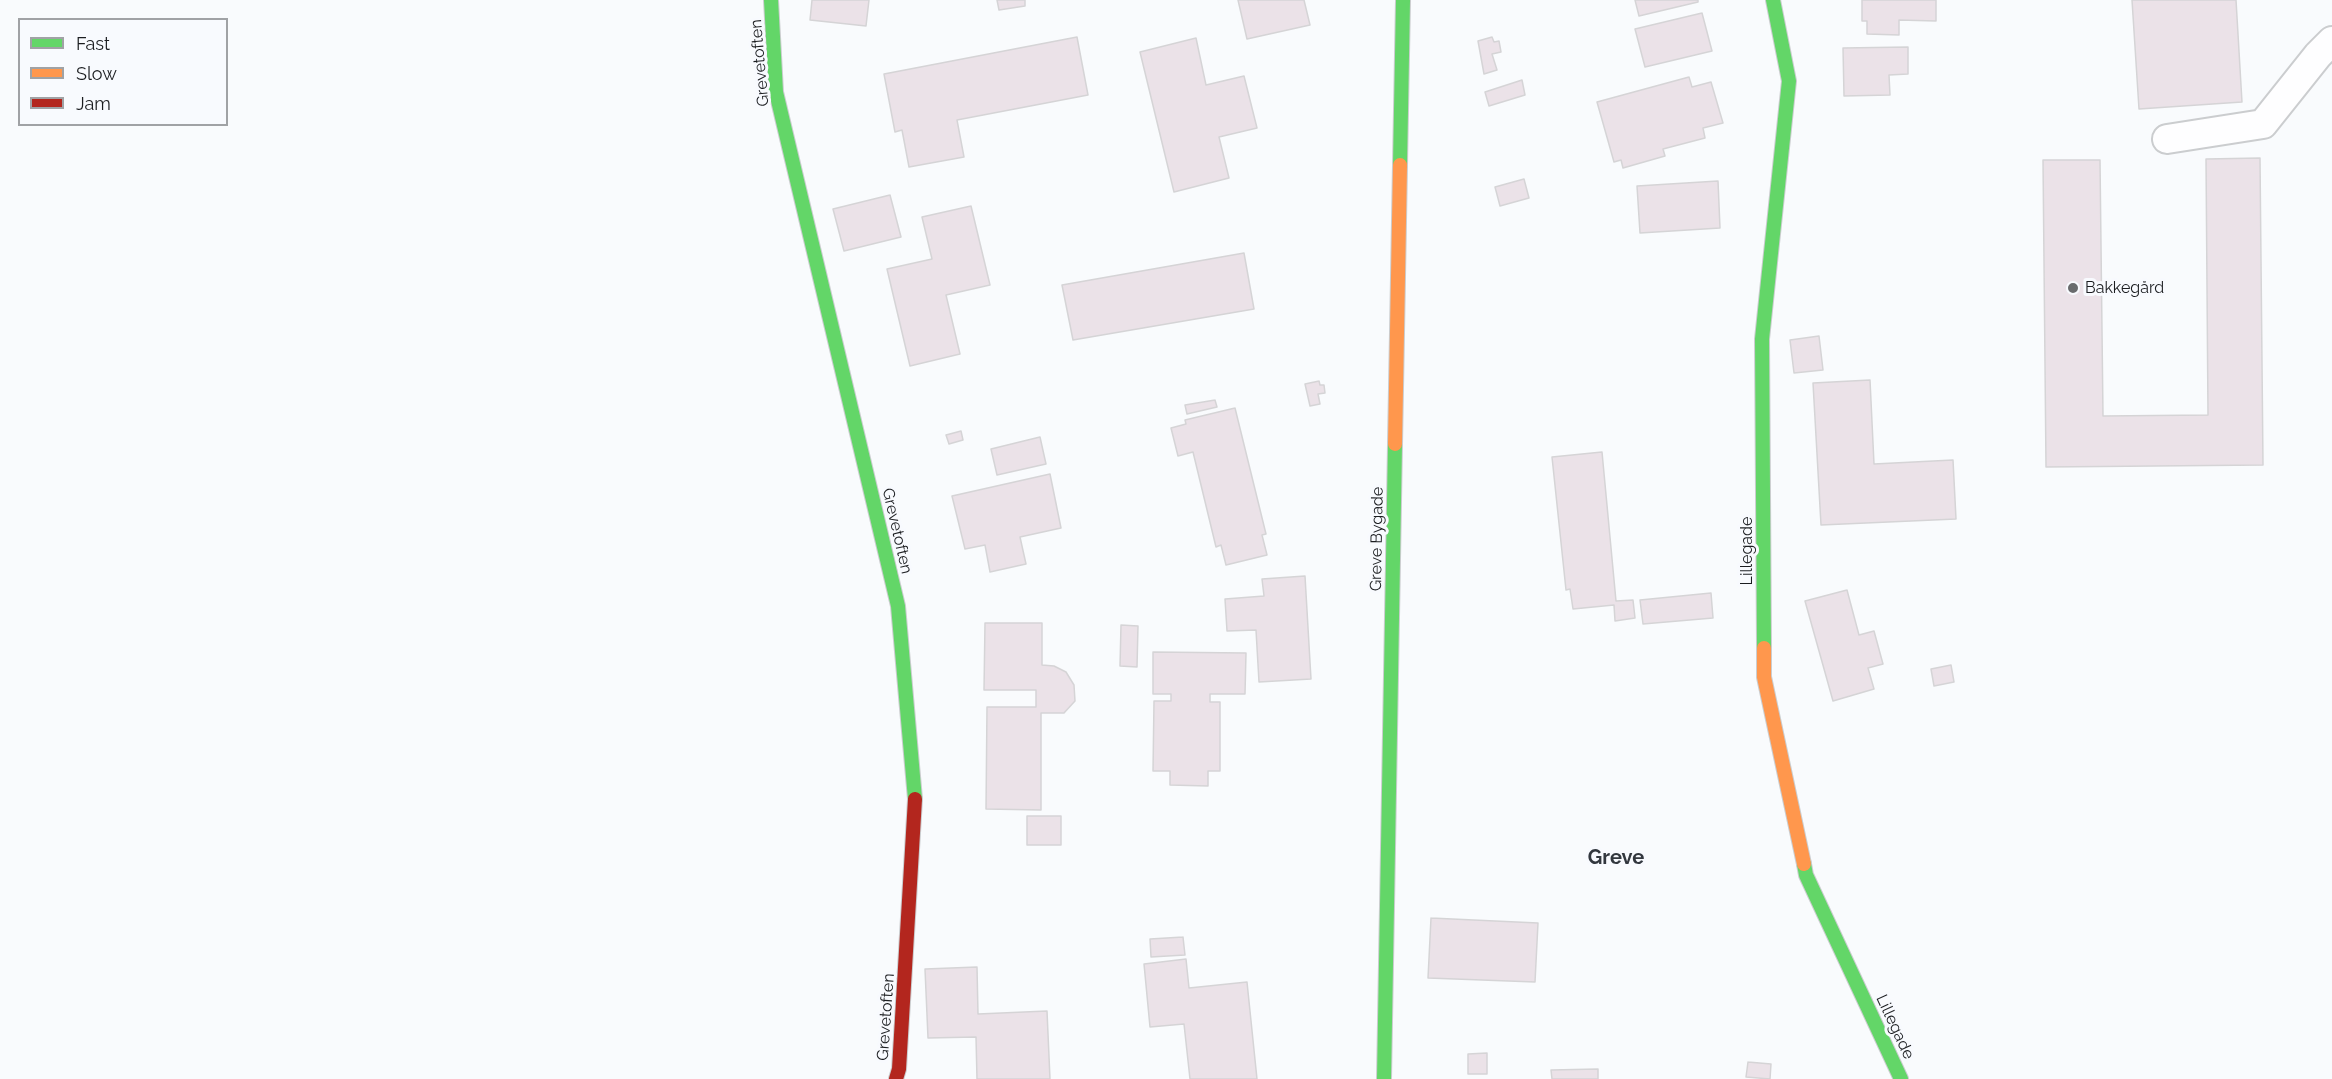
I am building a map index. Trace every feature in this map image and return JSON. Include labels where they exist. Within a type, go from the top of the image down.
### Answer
[{"type":"street","name":"Grevetoften","points":[[771,0],[776,92],[898,606],[916,808],[897,1079]]},
{"type":"street","name":"Greve Bygade","points":[[1383,1079],[1403,0]]},
{"type":"street","name":"Lillegade","points":[[1773,0],[1789,81],[1762,339],[1764,677],[1806,876],[1901,1079]]},
{"type":"lane","points":[[2168,139],[2263,124],[2318,55],[2332,41]]},
{"type":"building","points":[[812,0],[869,0],[866,26],[810,20]]},
{"type":"building","points":[[997,0],[1025,0],[1025,6],[999,10]]},
{"type":"building","points":[[1238,0],[1304,0],[1310,25],[1247,39]]},
{"type":"building","points":[[1635,0],[1698,0],[1698,2],[1639,16]]},
{"type":"building","points":[[1862,0],[1936,0],[1936,21],[1899,20],[1899,35],[1867,34],[1867,21],[1862,21]]},
{"type":"building","points":[[2132,0],[2236,0],[2242,102],[2139,109]]},
{"type":"building","points":[[1702,13],[1712,51],[1645,67],[1635,29]]},
{"type":"building","points":[[1077,37],[1088,95],[957,120],[964,157],[909,167],[902,130],[895,132],[884,74]]},
{"type":"building","points":[[1492,37],[1494,42],[1499,41],[1501,52],[1492,54],[1497,70],[1484,74],[1478,41]]},
{"type":"building","points":[[1196,38],[1206,85],[1244,76],[1257,128],[1219,137],[1229,178],[1174,192],[1140,52]]},
{"type":"building","points":[[1908,47],[1908,74],[1889,75],[1890,95],[1844,96],[1843,48]]},
{"type":"building","points":[[1689,77],[1692,87],[1711,82],[1723,123],[1703,128],[1705,138],[1663,149],[1665,156],[1623,168],[1621,160],[1614,162],[1597,102]]},
{"type":"building","points":[[1522,80],[1525,95],[1489,106],[1485,92]]},
{"type":"building","name":"Bakkegård","points":[[2260,158],[2263,465],[2046,467],[2043,160],[2100,160],[2103,416],[2208,415],[2206,159]]},
{"type":"building","points":[[1524,179],[1529,198],[1500,206],[1495,187]]},
{"type":"building","points":[[1718,181],[1720,228],[1640,233],[1637,186]]},
{"type":"building","points":[[890,195],[901,237],[844,251],[833,209]]},
{"type":"building","points":[[971,206],[990,285],[946,295],[960,354],[910,366],[887,269],[932,259],[922,217]]},
{"type":"building","points":[[1244,253],[1254,309],[1073,340],[1062,285]]},
{"type":"building","points":[[1819,336],[1823,370],[1794,373],[1790,340]]},
{"type":"building","points":[[1870,380],[1874,464],[1953,460],[1956,519],[1821,525],[1813,383]]},
{"type":"building","points":[[1319,381],[1320,385],[1324,385],[1325,393],[1318,394],[1320,404],[1310,406],[1305,384]]},
{"type":"building","points":[[1215,400],[1217,407],[1187,414],[1185,405]]},
{"type":"building","points":[[1235,408],[1266,534],[1262,535],[1267,555],[1226,565],[1221,545],[1216,547],[1193,452],[1178,456],[1171,428],[1186,424],[1185,420]]},
{"type":"building","points":[[961,431],[963,440],[949,444],[946,435]]},
{"type":"building","points":[[1040,437],[1046,464],[997,475],[991,449]]},
{"type":"building","points":[[1602,452],[1616,601],[1633,600],[1635,618],[1615,621],[1614,605],[1573,609],[1570,589],[1566,590],[1552,457]]},
{"type":"building","points":[[1050,474],[1061,528],[1020,537],[1026,564],[990,572],[985,545],[965,549],[952,496]]},
{"type":"building","points":[[1305,576],[1311,679],[1259,682],[1256,630],[1227,631],[1225,599],[1264,596],[1262,579]]},
{"type":"building","points":[[1847,590],[1859,635],[1874,631],[1883,664],[1868,668],[1874,689],[1833,701],[1805,601]]},
{"type":"building","points":[[1711,593],[1713,618],[1643,624],[1640,600]]},
{"type":"building","points":[[985,623],[1042,623],[1042,665],[1054,666],[1066,672],[1074,685],[1075,701],[1064,713],[1041,713],[1041,810],[986,809],[987,707],[1036,707],[1036,690],[984,690]]},
{"type":"building","points":[[1121,625],[1138,626],[1137,667],[1120,666]]},
{"type":"building","points":[[1153,652],[1246,653],[1245,694],[1210,694],[1210,702],[1220,702],[1220,771],[1208,771],[1208,786],[1170,785],[1170,771],[1153,771],[1154,701],[1171,701],[1171,694],[1153,694]]},
{"type":"building","points":[[1951,665],[1954,682],[1934,686],[1931,669]]},
{"type":"building","points":[[1027,816],[1061,816],[1061,845],[1027,845]]},
{"type":"building","points":[[1431,918],[1538,923],[1535,982],[1428,978]]},
{"type":"building","points":[[1183,937],[1185,955],[1151,957],[1150,939]]},
{"type":"building","points":[[1186,959],[1189,988],[1247,982],[1257,1079],[1190,1079],[1184,1024],[1150,1027],[1144,964]]},
{"type":"building","points":[[977,967],[978,1014],[1047,1011],[1050,1079],[977,1079],[976,1037],[928,1038],[925,969]]},
{"type":"building","points":[[1487,1053],[1487,1074],[1468,1074],[1468,1054]]},
{"type":"building","points":[[1748,1062],[1771,1064],[1770,1079],[1746,1077]]},
{"type":"building","points":[[1598,1069],[1598,1079],[1552,1079],[1551,1070]]},
{"type":"traffic: fast","points":[[771,0],[776,92],[898,606],[915,799]]},
{"type":"traffic: fast","points":[[1400,165],[1403,0]]},
{"type":"traffic: fast","points":[[1764,648],[1762,339],[1789,81],[1773,0]]},
{"type":"traffic: fast","points":[[1384,1079],[1395,444]]},
{"type":"traffic: fast","points":[[1804,864],[1806,875],[1901,1079]]},
{"type":"traffic: slow","points":[[1395,444],[1400,165]]},
{"type":"traffic: slow","points":[[1764,648],[1764,677],[1804,864]]},
{"type":"traffic: jam","points":[[896,1079],[899,1069],[915,799]]},
{"type":"place","name":"Bakkegård","points":[[2073,288]]},
{"type":"district","name":"Greve","points":[[1616,858]]}]
